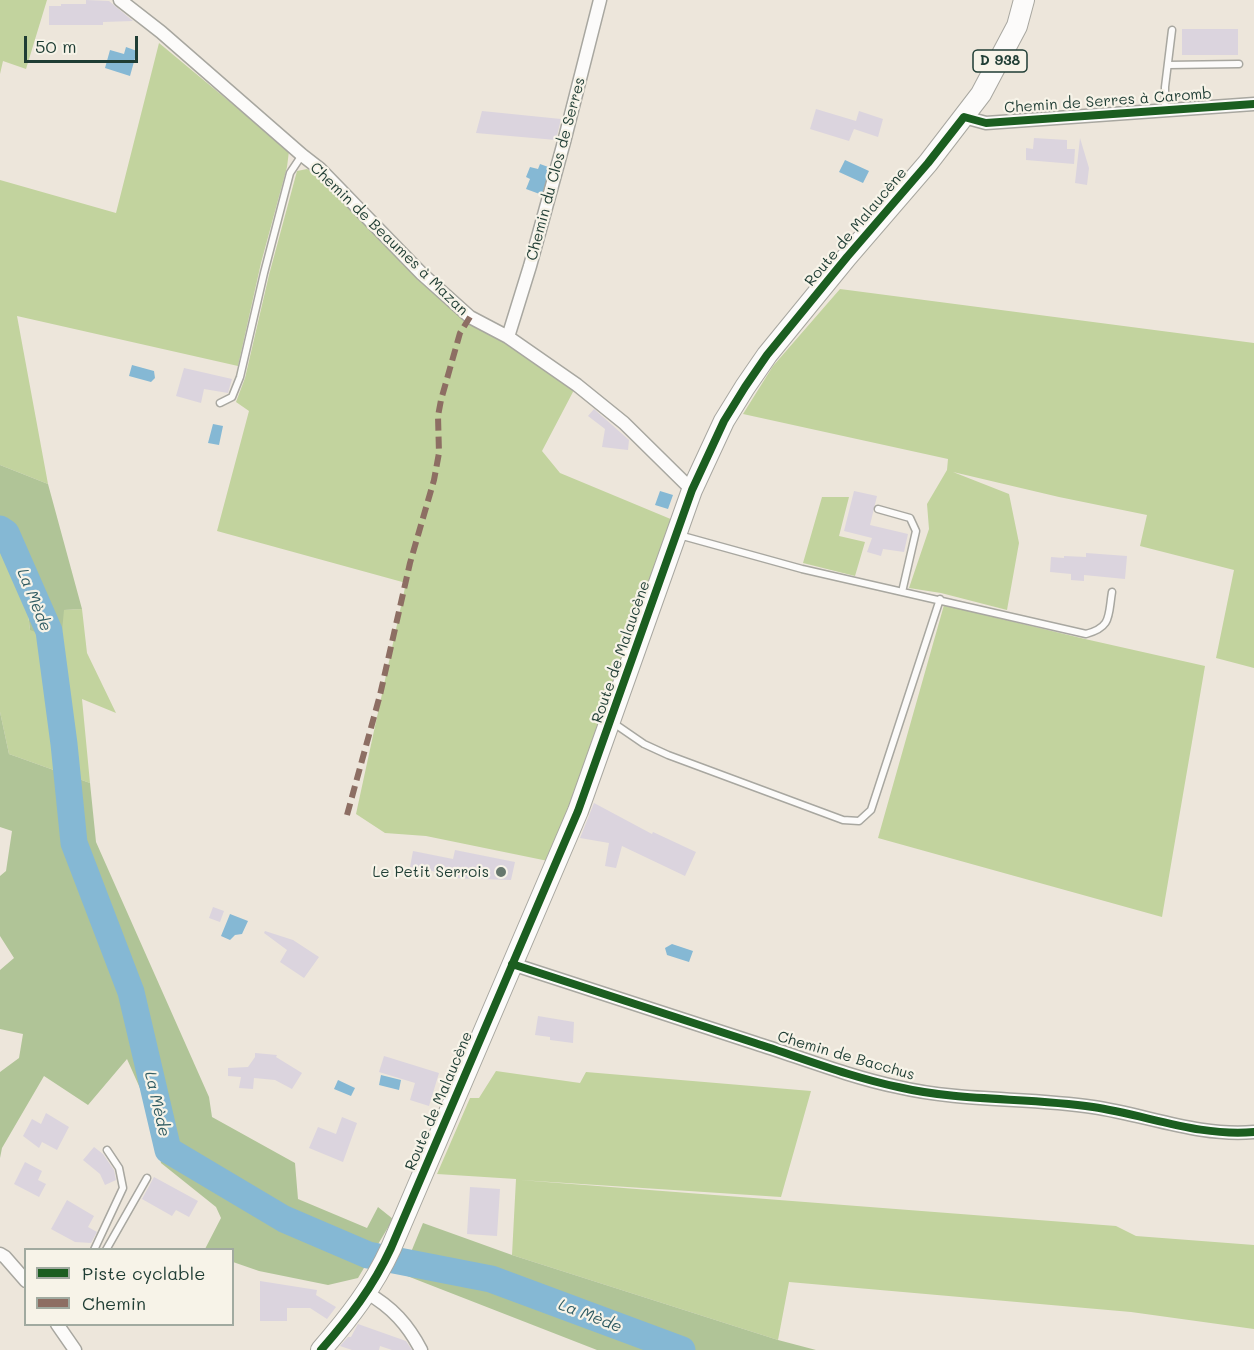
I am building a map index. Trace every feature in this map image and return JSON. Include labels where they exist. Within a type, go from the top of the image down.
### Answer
[{"type":"main road","name":"Route de Malaucène","points":[[367,1293],[390,1248],[578,811],[692,490],[724,421],[767,355],[928,163],[981,94],[1017,26],[1024,0]]},
{"type":"main road","name":"D 938","points":[[321,1350],[367,1293]]},
{"type":"street","name":"Chemin de Beaumes à Mazan","points":[[120,0],[161,32],[302,156],[320,169],[422,274],[470,317],[508,337],[577,385],[624,423],[692,490]]},
{"type":"street","name":"Chemin du Clos de Serres","points":[[508,337],[564,142],[600,0]]},
{"type":"street","name":"Chemin de Serres à Caromb","points":[[964,117],[986,123],[1254,104]]},
{"type":"street","name":"Chemin de Bacchus","points":[[512,964],[898,1088],[948,1095],[1054,1101],[1100,1108],[1204,1131],[1235,1134],[1254,1132]]},
{"type":"street","points":[[0,1254],[24,1279]]},
{"type":"street","points":[[367,1293],[381,1301],[401,1318],[421,1350]]},
{"type":"street","points":[[58,1326],[75,1350]]},
{"type":"lane","points":[[1165,110],[1172,30]]},
{"type":"lane","points":[[1168,65],[1239,64]]},
{"type":"lane","points":[[220,403],[232,398],[240,377],[290,173],[302,156]]},
{"type":"lane","points":[[878,509],[910,518],[916,531],[902,592]]},
{"type":"lane","points":[[676,534],[802,569],[1086,634],[1100,630],[1107,622],[1112,592]]},
{"type":"lane","points":[[611,722],[644,744],[668,755],[843,820],[859,821],[870,810],[940,599]]},
{"type":"lane","points":[[95,1248],[123,1188],[119,1168],[106,1150]]},
{"type":"lane","points":[[107,1248],[147,1178]]},
{"type":"green space","points":[[0,0],[47,0],[26,69],[3,61],[0,74]]},
{"type":"green space","points":[[159,43],[289,151],[238,366],[17,316],[48,484],[0,465],[0,180],[116,213]]},
{"type":"green space","points":[[307,169],[317,174],[419,280],[467,322],[505,342],[574,390],[542,451],[560,473],[673,520],[581,786],[548,861],[426,836],[385,833],[356,814],[406,583],[217,531],[249,411],[236,402],[245,378],[269,275],[297,171]]},
{"type":"green space","points":[[840,289],[1254,343],[1254,668],[1216,658],[1234,570],[1140,546],[1147,515],[953,472],[1009,494],[1019,543],[1007,610],[941,593],[909,588],[929,529],[927,504],[947,470],[948,459],[743,414],[773,366]]},
{"type":"green space","points":[[0,465],[48,484],[82,609],[64,610],[61,641],[30,630],[26,590],[19,561],[8,537],[0,529]]},
{"type":"green space","points":[[822,497],[849,497],[839,536],[865,542],[855,576],[803,563]]},
{"type":"green space","points":[[0,529],[8,537],[19,562],[30,630],[64,610],[82,609],[87,653],[116,713],[82,699],[90,783],[9,754],[0,712]]},
{"type":"green space","points":[[944,605],[1205,666],[1162,917],[878,838]]},
{"type":"green space","points":[[0,712],[9,754],[90,783],[96,842],[209,1097],[212,1117],[295,1163],[298,1199],[367,1228],[378,1207],[393,1219],[358,1278],[328,1285],[259,1271],[234,1262],[234,1248],[206,1248],[221,1218],[216,1207],[161,1163],[147,1104],[127,1059],[88,1105],[44,1076],[2,1148],[0,1158],[0,1072],[19,1058],[23,1034],[0,1029],[0,970],[14,958],[0,936],[0,876],[6,871],[12,831],[0,827]]},
{"type":"green space","points":[[496,1071],[580,1083],[586,1072],[811,1091],[781,1197],[520,1180],[1116,1226],[1136,1236],[1254,1245],[1254,1329],[1131,1312],[789,1282],[778,1340],[512,1255],[516,1179],[437,1174],[470,1098],[479,1098]]},
{"type":"green space","points":[[423,1223],[512,1255],[816,1350],[597,1350],[402,1274]]},
{"type":"water","points":[[126,47],[137,51],[130,76],[105,68],[110,50],[124,54]]},
{"type":"water","points":[[845,160],[869,171],[863,183],[839,172]]},
{"type":"water","points":[[540,164],[551,168],[545,196],[526,189],[530,179],[526,177],[530,167],[538,169]]},
{"type":"water","points":[[132,365],[154,371],[155,378],[151,382],[129,376]]},
{"type":"water","points":[[213,424],[223,426],[219,445],[208,443]]},
{"type":"water","points":[[660,491],[673,495],[668,509],[655,505]]},
{"type":"water","points":[[230,914],[248,921],[242,934],[235,935],[230,940],[221,936]]},
{"type":"water","points":[[672,944],[693,951],[689,962],[667,955],[665,948]]},
{"type":"water","points":[[381,1075],[401,1080],[399,1090],[379,1085]]},
{"type":"water","points":[[338,1080],[355,1088],[351,1096],[334,1089]]},
{"type":"building","points":[[86,0],[109,1],[133,21],[103,22],[103,25],[49,25],[49,6],[86,4]]},
{"type":"building","points":[[1182,29],[1238,29],[1238,55],[1182,55]]},
{"type":"building","points":[[816,109],[856,121],[859,111],[883,119],[878,137],[854,129],[849,141],[810,129]]},
{"type":"building","points":[[482,111],[561,119],[556,140],[476,133]]},
{"type":"building","points":[[1034,138],[1067,140],[1067,149],[1075,149],[1074,164],[1026,160],[1026,148],[1033,149]]},
{"type":"building","points":[[1080,138],[1089,168],[1087,185],[1075,183]]},
{"type":"building","points":[[184,368],[232,379],[228,393],[204,389],[201,403],[176,396]]},
{"type":"building","points":[[594,409],[629,440],[628,450],[602,447],[605,429],[588,416]]},
{"type":"building","points":[[854,491],[877,496],[870,525],[908,534],[904,552],[883,549],[881,556],[867,552],[872,538],[844,531]]},
{"type":"building","points":[[1086,553],[1127,556],[1125,579],[1084,575],[1084,581],[1071,580],[1071,574],[1050,572],[1051,557],[1086,557]]},
{"type":"building","points":[[594,803],[652,834],[653,832],[696,852],[685,876],[622,846],[616,868],[605,866],[609,843],[580,838]]},
{"type":"building","points":[[455,850],[515,862],[511,880],[451,878],[452,876],[428,870],[423,876],[419,868],[410,867],[413,851],[453,859]]},
{"type":"building","points":[[213,907],[224,911],[220,922],[209,918]]},
{"type":"building","points":[[265,931],[293,940],[319,957],[304,978],[280,962],[287,950],[264,933]]},
{"type":"building","points":[[538,1016],[574,1022],[573,1043],[550,1040],[550,1037],[535,1035]]},
{"type":"building","points":[[255,1053],[277,1055],[276,1057],[302,1073],[292,1089],[275,1080],[254,1078],[253,1089],[239,1088],[241,1077],[228,1076],[228,1068],[248,1067]]},
{"type":"building","points":[[384,1056],[439,1073],[429,1106],[410,1100],[415,1083],[379,1072]]},
{"type":"building","points":[[46,1113],[69,1127],[57,1150],[42,1142],[39,1148],[23,1136],[32,1119],[41,1124]]},
{"type":"building","points":[[342,1117],[357,1123],[343,1162],[309,1148],[318,1127],[336,1134]]},
{"type":"building","points":[[94,1147],[103,1154],[114,1170],[116,1180],[105,1185],[100,1174],[83,1160]]},
{"type":"building","points":[[25,1162],[42,1171],[38,1180],[46,1184],[39,1197],[14,1184]]},
{"type":"building","points":[[154,1177],[198,1201],[189,1217],[176,1210],[172,1216],[142,1199]]},
{"type":"building","points":[[470,1187],[500,1189],[497,1236],[467,1234]]},
{"type":"building","points":[[67,1200],[94,1216],[88,1227],[97,1232],[91,1243],[75,1242],[51,1229]]},
{"type":"building","points":[[260,1281],[317,1290],[316,1295],[336,1307],[327,1319],[310,1308],[287,1308],[287,1321],[260,1321]]},
{"type":"building","points":[[358,1324],[406,1341],[412,1350],[392,1350],[380,1346],[379,1350],[352,1350],[340,1346],[348,1337],[351,1337]]},
{"type":"waterway","name":"La Mède","points":[[0,529],[6,533],[49,631],[74,843],[131,992],[168,1150],[284,1219],[368,1255],[491,1279],[682,1350]]},
{"type":"marked path","points":[[347,815],[380,695],[410,563],[434,480],[439,453],[438,416],[441,400],[460,333],[470,317]]},
{"type":"cycle path","points":[[321,1350],[360,1302],[391,1248],[578,811],[692,490],[724,421],[767,355],[964,117],[986,123],[1254,104]]},
{"type":"cycle path","points":[[512,964],[880,1083],[946,1095],[1093,1107],[1213,1131],[1254,1132]]},
{"type":"place","name":"Le Petit Serrois","points":[[501,872]]}]
